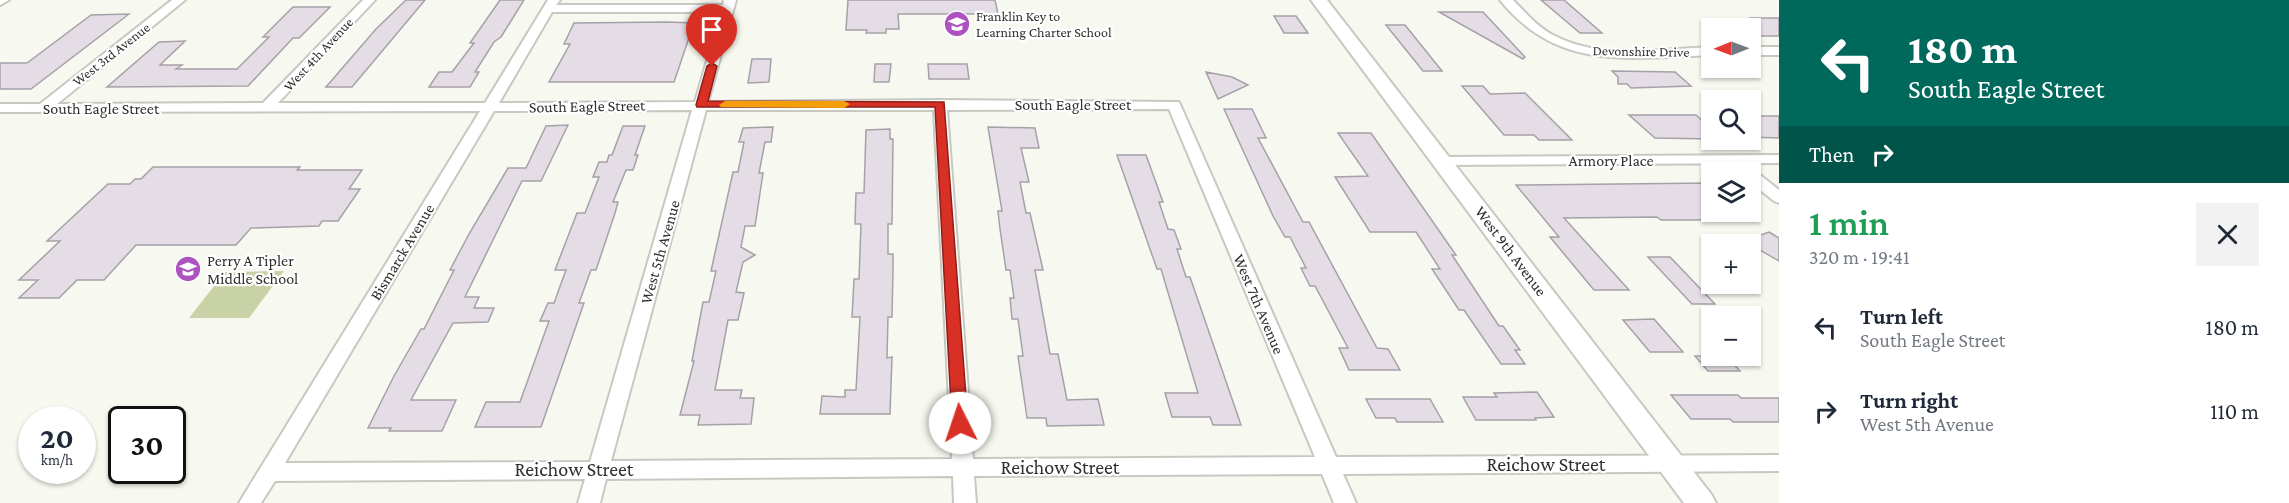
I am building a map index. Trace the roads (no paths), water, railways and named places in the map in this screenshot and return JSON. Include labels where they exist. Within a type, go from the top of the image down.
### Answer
[{"type":"main road","name":"West 9th Avenue","points":[[1319,0],[1701,503]]},
{"type":"street","name":"West 3rd Avenue","points":[[43,108],[179,0]]},
{"type":"street","name":"West 4th Avenue","points":[[267,107],[369,0]]},
{"type":"street","name":"Devonshire Drive","points":[[1506,0],[1544,34],[1570,46],[1605,52],[1701,51]]},
{"type":"street","points":[[552,4],[729,4]]},
{"type":"street","name":"Bismarck Avenue","points":[[250,503],[552,4]]},
{"type":"street","name":"West 5th Avenue","points":[[588,503],[729,4]]},
{"type":"street","points":[[1761,51],[1779,51]]},
{"type":"street","points":[[940,104],[965,503]]},
{"type":"street","name":"South Eagle Street","points":[[0,108],[1174,105]]},
{"type":"street","name":"West 7th Avenue","points":[[1174,105],[1345,503]]},
{"type":"street","name":"Armory Place","points":[[1443,161],[1779,159]]},
{"type":"street","points":[[1761,182],[1779,198]]},
{"type":"street","name":"Reichow Street","points":[[269,472],[598,468],[1779,463]]},
{"type":"place","name":"Franklin Key to Learning Charter School","points":[[957,24]]},
{"type":"place","name":"Perry A Tipler Middle School","points":[[188,269]]}]
